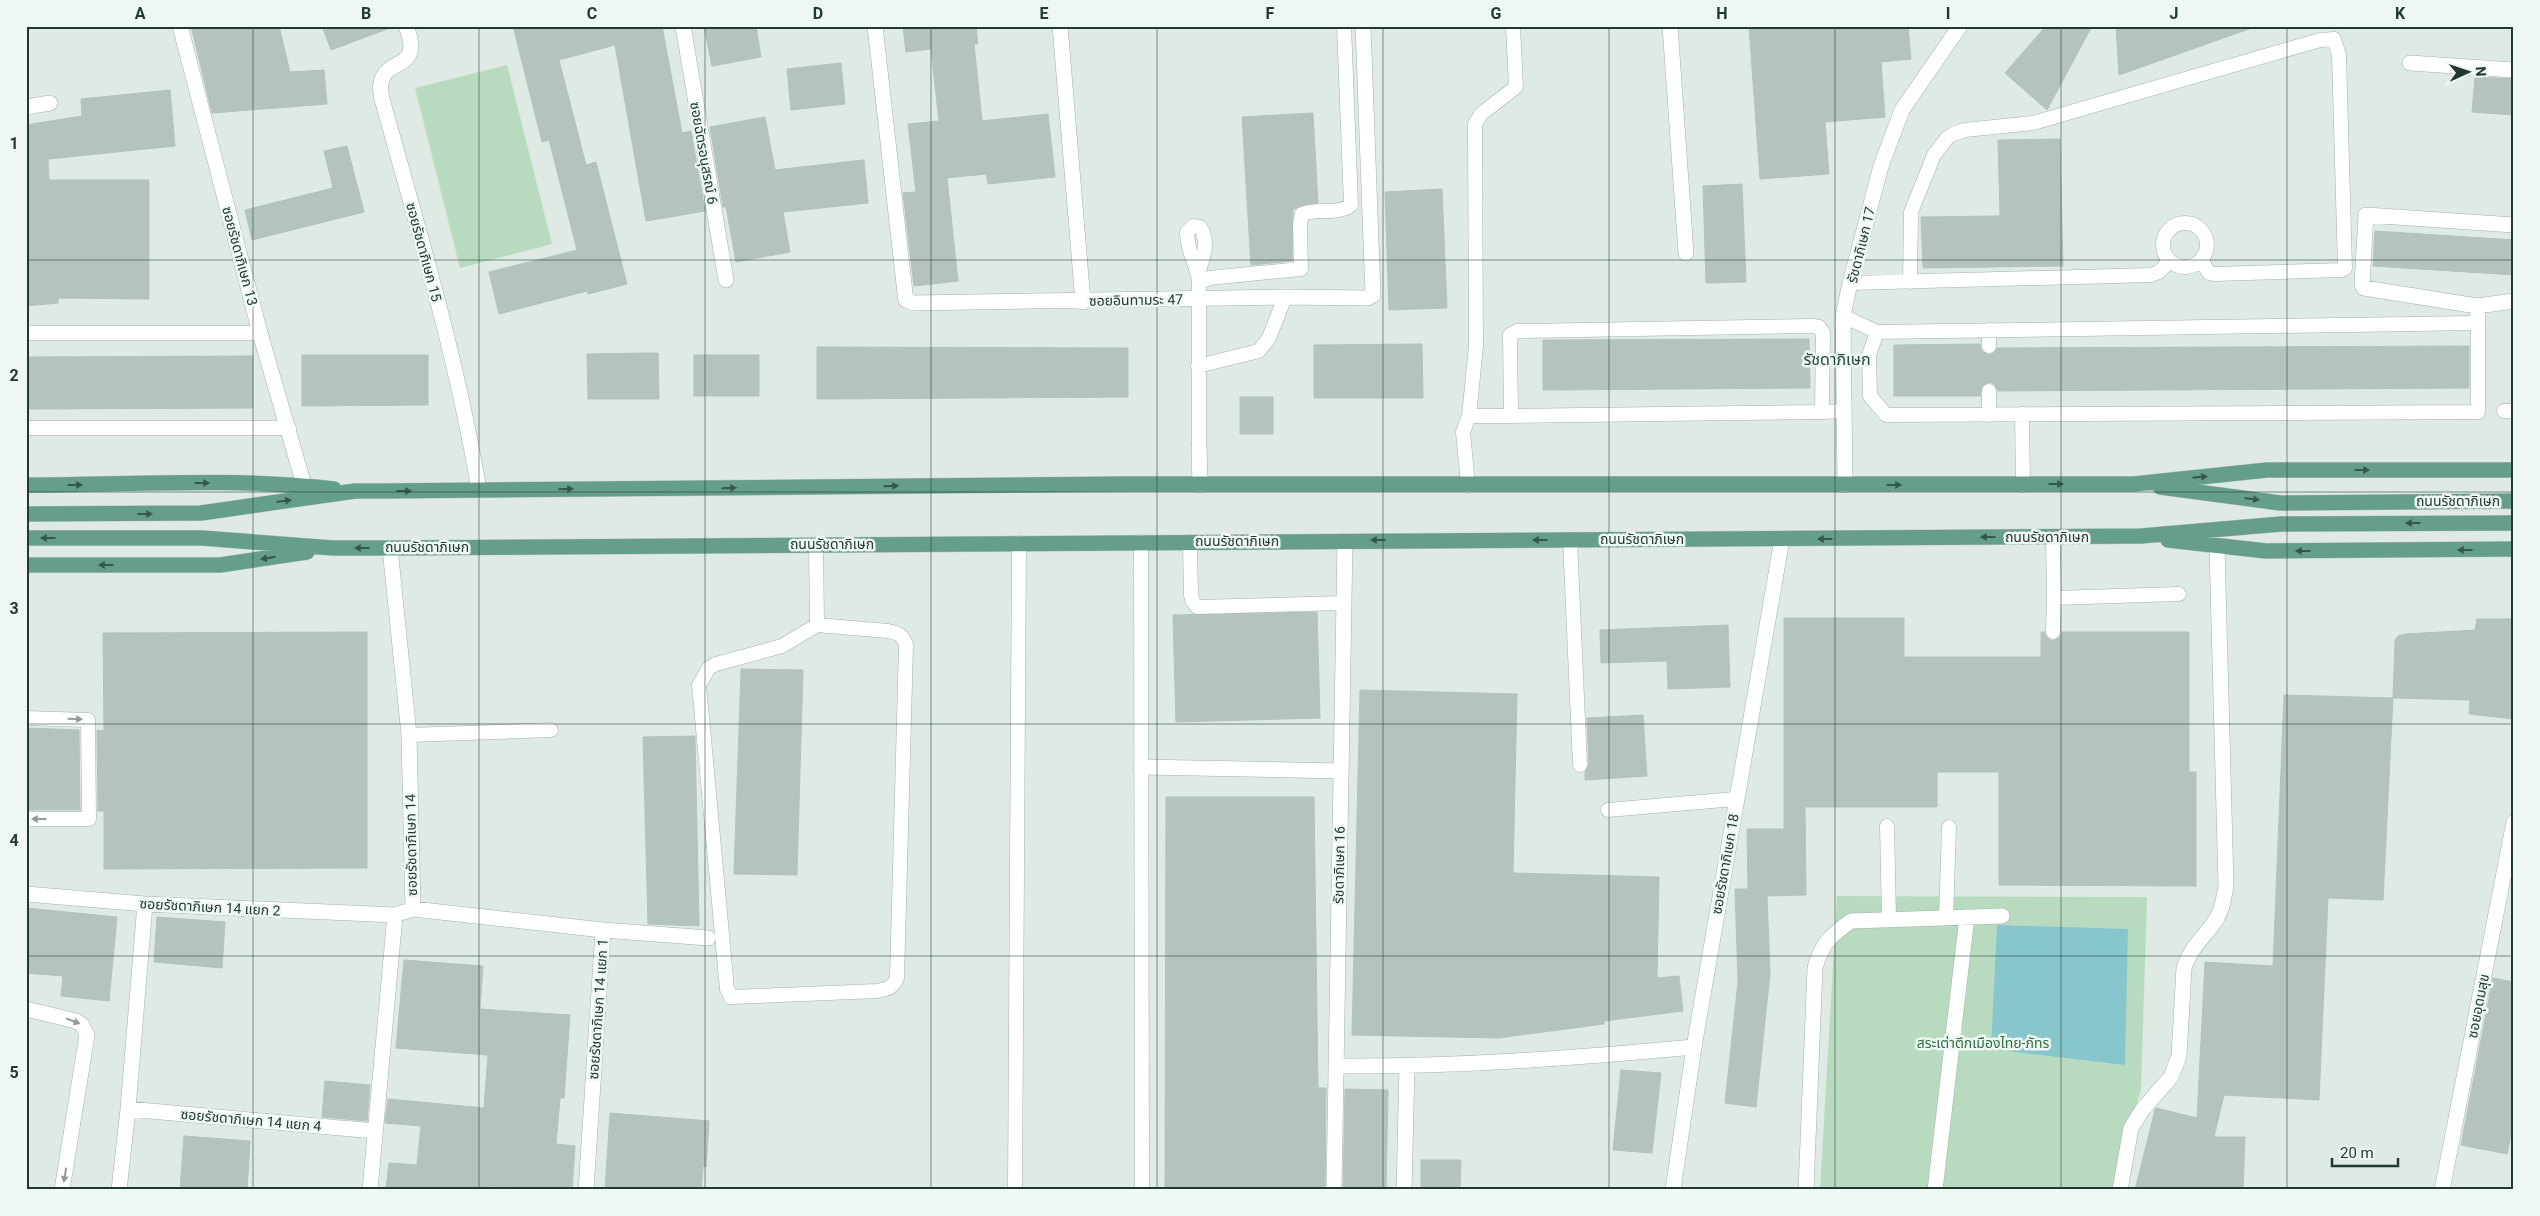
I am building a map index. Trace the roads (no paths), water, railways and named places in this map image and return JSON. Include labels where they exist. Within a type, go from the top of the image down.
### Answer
[{"type":"main road","name":"ถนนรัชดาภิเษก","points":[[26,485],[201,483],[304,485],[355,491],[1200,485],[2023,485],[2134,484],[2267,470],[2514,470]]},
{"type":"main road","name":"ถนนรัชดาภิเษก","points":[[2134,484],[2280,503],[2514,501]]},
{"type":"main road","name":"ถนนรัชดาภิเษก","points":[[26,514],[201,513],[355,491]]},
{"type":"main road","name":"ถนนรัชดาภิเษก","points":[[26,538],[202,538],[334,548],[390,548],[2142,536],[2281,524],[2514,523]]},
{"type":"main road","name":"ถนนรัชดาภิเษก","points":[[2142,536],[2266,552],[2514,550]]},
{"type":"main road","name":"ถนนรัชดาภิเษก","points":[[26,565],[220,565],[334,548]]},
{"type":"street","name":"ซอยรัชดาภิเษก 13","points":[[180,26],[260,333],[304,485]]},
{"type":"street","name":"ซอยรัชดาภิเษก 15","points":[[406,26],[412,47],[409,56],[385,74],[381,83],[382,99],[431,275],[472,448],[479,490]]},
{"type":"street","name":"ซอยฉัตรอนุสรณ์ 6","points":[[683,26],[726,280]]},
{"type":"street","name":"ซอยอินทามระ 47","points":[[875,26],[906,300],[913,303],[1083,302],[1285,297],[1367,298],[1373,295],[1363,26]]},
{"type":"street","points":[[1060,26],[1083,302]]},
{"type":"street","points":[[1670,26],[1686,253]]},
{"type":"street","name":"รัชดาภิเษก 17","points":[[1845,485],[1843,316],[1850,283],[1881,166],[1902,110],[1960,26]]},
{"type":"street","points":[[2410,63],[2514,70]]},
{"type":"street","points":[[26,107],[50,103]]},
{"type":"street","points":[[2514,224],[2365,216],[2362,287],[2477,306],[2514,301]]},
{"type":"street","points":[[2477,306],[2478,323]]},
{"type":"street","points":[[1200,447],[1200,485]]},
{"type":"street","name":"ซอยรัชดาภิเษก 18","points":[[1673,1190],[1694,1047],[1735,799],[1782,539]]},
{"type":"street","name":"รัชดาภิเษก 16","points":[[1334,1190],[1344,541]]},
{"type":"street","points":[[2120,1190],[2131,1128],[2143,1109],[2171,1077],[2179,1056],[2184,968],[2188,954],[2217,918],[2223,905],[2226,886],[2217,547]]},
{"type":"street","name":"ซอยรัชดาภิเษก 14","points":[[390,548],[409,734],[413,909],[395,915]]},
{"type":"street","points":[[1141,767],[1341,771]]},
{"type":"street","name":"ซอยอุดมสุข","points":[[2442,1190],[2514,822]]},
{"type":"street","name":"ซอยรัชดาภิเษก 14 แยก 2","points":[[26,894],[145,904],[395,915]]},
{"type":"street","points":[[119,1190],[128,1109],[145,904]]},
{"type":"street","name":"ซอยรัชดาภิเษก 14 แยก 1","points":[[413,909],[603,930],[586,1190]]},
{"type":"street","points":[[370,1190],[395,915]]},
{"type":"street","points":[[1806,1190],[1815,968],[1821,949],[1837,931],[1851,921],[1889,918],[2002,916]]},
{"type":"street","points":[[1935,1190],[1967,917]]},
{"type":"street","points":[[603,930],[708,938]]},
{"type":"street","points":[[26,1009],[76,1021],[82,1025],[87,1035],[62,1190]]},
{"type":"street","points":[[1336,1066],[1407,1067],[1550,1061],[1694,1047]]},
{"type":"street","points":[[1404,1190],[1407,1067]]},
{"type":"street","name":"ซอยรัชดาภิเษก 14 แยก 4","points":[[128,1109],[374,1131]]},
{"type":"lane","points":[[1200,447],[1198,366],[1199,277],[1209,278],[1301,269],[1300,224],[1302,214],[1311,210],[1345,209],[1351,205],[1344,26]]},
{"type":"lane","points":[[1468,485],[1463,432],[1469,416],[1476,346],[1475,124],[1481,114],[1516,87],[1513,26]]},
{"type":"lane","points":[[1910,282],[1910,212],[1934,155],[1947,138],[1953,134],[1965,130],[2033,123],[2320,40],[2334,39],[2339,55],[2345,268],[2215,274],[2210,273],[2202,260]]},
{"type":"lane","points":[[2186,222],[2193,224],[2205,234],[2207,248],[2202,260],[2189,267],[2182,267],[2169,261],[2163,248],[2166,232],[2178,223],[2186,222]]},
{"type":"lane","points":[[1850,283],[2150,275],[2159,272],[2169,261]]},
{"type":"lane","points":[[1198,366],[1259,351],[1269,338],[1285,297]]},
{"type":"lane","points":[[1843,316],[1877,332],[2478,323],[2478,412],[1886,415],[1870,396],[1869,355],[1877,332]]},
{"type":"lane","points":[[1511,416],[1508,341],[1510,335],[1517,331],[1813,326],[1819,327],[1822,333],[1822,412]]},
{"type":"lane","points":[[1989,330],[1989,346]]},
{"type":"lane","points":[[26,334],[260,333]]},
{"type":"lane","points":[[1989,391],[1989,415]]},
{"type":"lane","points":[[1469,416],[1844,412]]},
{"type":"lane","points":[[2022,414],[2023,485]]},
{"type":"lane","points":[[26,428],[289,428]]},
{"type":"lane","points":[[2053,537],[2053,632]]},
{"type":"lane","points":[[1570,540],[1580,765]]},
{"type":"lane","points":[[1141,542],[1142,1190]]},
{"type":"lane","points":[[1190,542],[1191,595],[1192,602],[1197,607],[1343,603]]},
{"type":"lane","points":[[1015,1190],[1019,543]]},
{"type":"lane","points":[[816,544],[817,625]]},
{"type":"lane","points":[[2054,598],[2179,594]]},
{"type":"lane","points":[[817,625],[898,633],[904,638],[906,645],[897,978],[895,984],[888,989],[877,991],[731,997],[726,989],[699,685],[709,668],[716,664],[782,646],[817,625]]},
{"type":"lane","points":[[26,718],[88,720],[89,820],[26,819]]},
{"type":"lane","points":[[409,734],[551,730]]},
{"type":"lane","points":[[1608,810],[1735,799]]},
{"type":"lane","points":[[1886,826],[1889,918]]},
{"type":"lane","points":[[1946,918],[1949,827]]},
{"type":"water","points":[[1997,925],[2128,929],[2125,1065],[1991,1049]]},
{"type":"district","name":"รัชดาภิเษก","points":[[1837,359]]},
{"type":"park label","name":"สระเต่าตึกเมืองไทย-ภัทร","points":[[1983,1043]]}]
